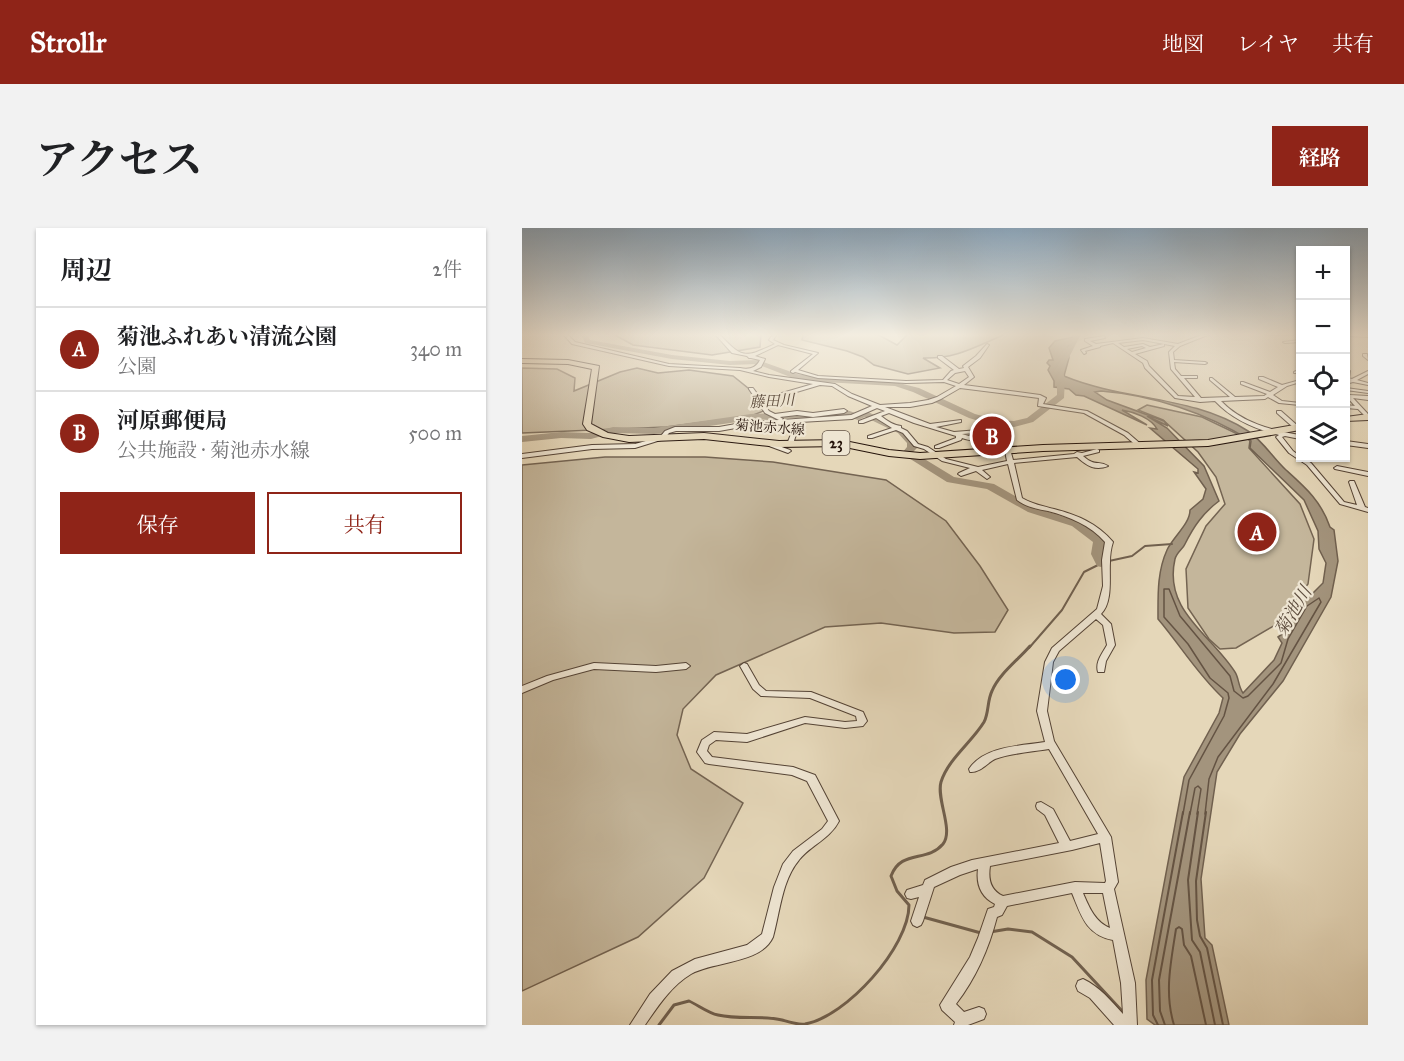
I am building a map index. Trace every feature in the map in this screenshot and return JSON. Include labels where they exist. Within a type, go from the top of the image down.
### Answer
[{"type":"main road","name":"菊池赤水線","points":[[596,371],[586,420],[590,428],[601,433],[629,439],[704,436],[789,447],[840,443],[902,455],[936,451],[1194,444],[1280,433],[1296,428]]},
{"type":"main road","points":[[1350,419],[1368,417]]},
{"type":"street","points":[[749,371],[838,387],[850,395],[917,423],[967,438],[997,443],[1008,450],[1019,499],[1030,505],[1081,518],[1109,542],[1106,560],[1107,585],[1101,610],[1056,650],[1049,662],[1042,711],[1052,746],[1105,837],[1112,882],[1108,888],[1128,983],[1130,1025]]},
{"type":"street","points":[[784,378],[795,371]]},
{"type":"street","points":[[796,371],[810,376],[893,381],[944,381],[959,386],[1040,397],[1043,398],[1040,405],[1060,410],[1085,412],[1126,434],[1141,447]]},
{"type":"street","points":[[944,381],[958,371]]},
{"type":"street","points":[[774,416],[797,413],[816,418],[852,417],[878,406],[905,408],[931,403],[972,377],[968,371]]},
{"type":"street","points":[[1151,371],[1174,396],[1200,399],[1262,398],[1282,387],[1296,383]]},
{"type":"street","points":[[1175,371],[1200,399]]},
{"type":"street","points":[[1350,382],[1368,371]]},
{"type":"street","points":[[1180,377],[1195,377]]},
{"type":"street","points":[[1261,378],[1282,387]]},
{"type":"street","points":[[1212,379],[1233,398]]},
{"type":"street","points":[[893,381],[915,386]]},
{"type":"street","points":[[761,401],[820,383]]},
{"type":"street","points":[[1243,383],[1278,398],[1281,402],[1296,404]]},
{"type":"street","points":[[1350,384],[1368,384]]},
{"type":"street","points":[[1350,385],[1368,392]]},
{"type":"street","points":[[752,389],[768,412],[787,423]]},
{"type":"street","points":[[1262,398],[1271,406]]},
{"type":"street","points":[[1350,398],[1368,398]]},
{"type":"street","points":[[1350,399],[1364,407],[1368,417]]},
{"type":"street","points":[[1216,400],[1235,417],[1296,436]]},
{"type":"street","points":[[524,457],[592,447],[626,447],[662,438],[667,432],[675,429],[719,429],[747,424],[798,423],[844,411]]},
{"type":"street","points":[[861,422],[889,411]]},
{"type":"street","points":[[1279,412],[1296,425]]},
{"type":"street","points":[[877,416],[905,432],[916,445],[936,451],[978,470],[987,477]]},
{"type":"street","points":[[927,426],[958,421]]},
{"type":"street","points":[[789,447],[798,423]]},
{"type":"street","points":[[870,437],[917,423]]},
{"type":"street","points":[[956,435],[976,431]]},
{"type":"street","points":[[1280,433],[1279,437],[1283,444],[1309,464],[1342,503],[1365,509]]},
{"type":"street","points":[[967,438],[988,434]]},
{"type":"street","points":[[936,451],[959,439],[956,435]]},
{"type":"street","points":[[1350,444],[1368,446]]},
{"type":"street","points":[[1067,447],[1089,465],[1105,465]]},
{"type":"street","points":[[961,474],[1011,462],[1097,451]]},
{"type":"street","points":[[1338,468],[1368,474]]},
{"type":"street","points":[[1352,482],[1365,509]]},
{"type":"street","points":[[1097,615],[1107,624],[1111,645],[1102,661],[1101,670]]},
{"type":"street","points":[[522,690],[550,678],[594,666],[656,669],[686,666]]},
{"type":"street","points":[[637,1025],[656,997],[673,978],[693,966],[744,952],[761,944],[767,937],[785,873],[793,859],[834,821],[811,778],[793,771],[709,760],[702,752],[705,743],[714,736],[747,738],[805,720],[845,725],[860,724],[862,721],[860,714],[811,695],[764,694],[756,687],[744,666]]},
{"type":"street","points":[[974,769],[985,759],[996,754],[1052,746]]},
{"type":"street","points":[[1041,806],[1049,812],[1066,845]]},
{"type":"street","points":[[917,921],[924,906],[926,889],[929,884],[951,873],[972,865],[1105,837]]},
{"type":"street","points":[[985,863],[981,878],[983,885],[996,900],[1003,901],[1075,887],[1108,888]]},
{"type":"street","points":[[1075,887],[1093,925],[1105,934],[1118,935]]},
{"type":"street","points":[[911,894],[926,889]]},
{"type":"street","points":[[979,1014],[962,1023],[943,1003],[966,982],[986,938],[992,913],[998,911],[1003,901]]},
{"type":"street","points":[[1083,986],[1095,993],[1123,1025]]},
{"type":"shaded area","points":[[522,371],[561,371],[575,378],[574,391],[623,371],[658,373],[698,371],[733,376],[748,388],[766,410],[751,416],[666,427],[522,433]]},
{"type":"shaded area","points":[[897,371],[923,371],[908,374]]},
{"type":"shaded area","points":[[1147,405],[1202,417],[1250,440],[1249,448],[1300,504],[1314,539],[1308,584],[1277,624],[1236,648],[1220,649],[1209,639],[1188,608],[1186,569],[1206,526],[1225,504],[1216,477],[1198,452],[1163,420],[1138,410]]},
{"type":"shaded area","points":[[605,457],[705,457],[773,462],[886,480],[946,521],[980,566],[1008,610],[995,632],[954,633],[881,623],[825,627],[716,675],[683,709],[677,735],[691,769],[743,803],[704,878],[638,937],[522,991],[522,465]]},
{"type":"water","points":[[1049,371],[1065,371],[1064,376],[1087,384],[1181,404],[1226,419],[1248,431],[1300,483],[1312,496],[1334,530],[1338,561],[1331,597],[1283,681],[1240,734],[1217,772],[1201,879],[1205,938],[1212,945],[1229,1025],[1155,1025],[1147,1019],[1146,980],[1184,777],[1219,713],[1223,698],[1197,670],[1158,619],[1159,584],[1164,558],[1187,520],[1190,510],[1203,499],[1206,489],[1194,472],[1198,473],[1198,469],[1150,428],[1157,429],[1146,419],[1122,410],[1147,425],[1084,396],[1076,395],[1069,389],[1054,387],[1054,381]],"holes":[[[1095,392],[1140,397],[1198,414],[1251,441],[1250,448],[1304,500],[1318,531],[1319,549],[1326,563],[1323,583],[1307,599],[1301,600],[1293,621],[1278,637],[1282,643],[1274,660],[1243,693],[1235,672],[1183,608],[1176,593],[1173,577],[1177,554],[1199,520],[1219,501],[1204,466],[1167,428],[1147,416],[1168,426],[1164,421],[1107,400]]]},
{"type":"waterway","points":[[783,371],[796,376],[824,380],[895,384],[916,390],[972,416],[996,423],[1014,424],[1030,420],[1061,396],[1061,378],[1058,371]]},
{"type":"waterway","name":"藤田川","points":[[522,439],[561,435],[591,436],[613,430],[654,431],[751,417],[798,415],[809,417],[844,412],[858,417],[865,414],[901,431],[912,442],[912,448],[907,453],[951,480],[990,486],[1032,510],[1076,524],[1099,541],[1097,554],[1101,563]]},
{"type":"waterway","points":[[1109,561],[1132,556],[1145,546],[1172,544]]},
{"type":"waterway","points":[[1029,648],[1062,610],[1084,572],[1104,562]]},
{"type":"waterway","points":[[659,1025],[674,1005],[689,1001],[718,1015],[805,1024],[821,1019],[839,1008],[872,978],[899,940],[906,922],[909,905],[897,891],[891,876],[901,862],[930,853],[943,844],[947,831],[940,789],[944,774],[984,722],[990,695],[995,685],[1030,646]]},
{"type":"waterway","points":[[923,917],[981,933]]},
{"type":"waterway","points":[[990,932],[1008,929],[1032,932],[1072,957],[1123,1012]]},
{"type":"place","name":"河原郵便局","points":[[992,436]]},
{"type":"place","name":"菊池ふれあい清流公園","points":[[1257,532]]},
{"type":"water label","name":"菊池川","points":[[1293,611]]}]
